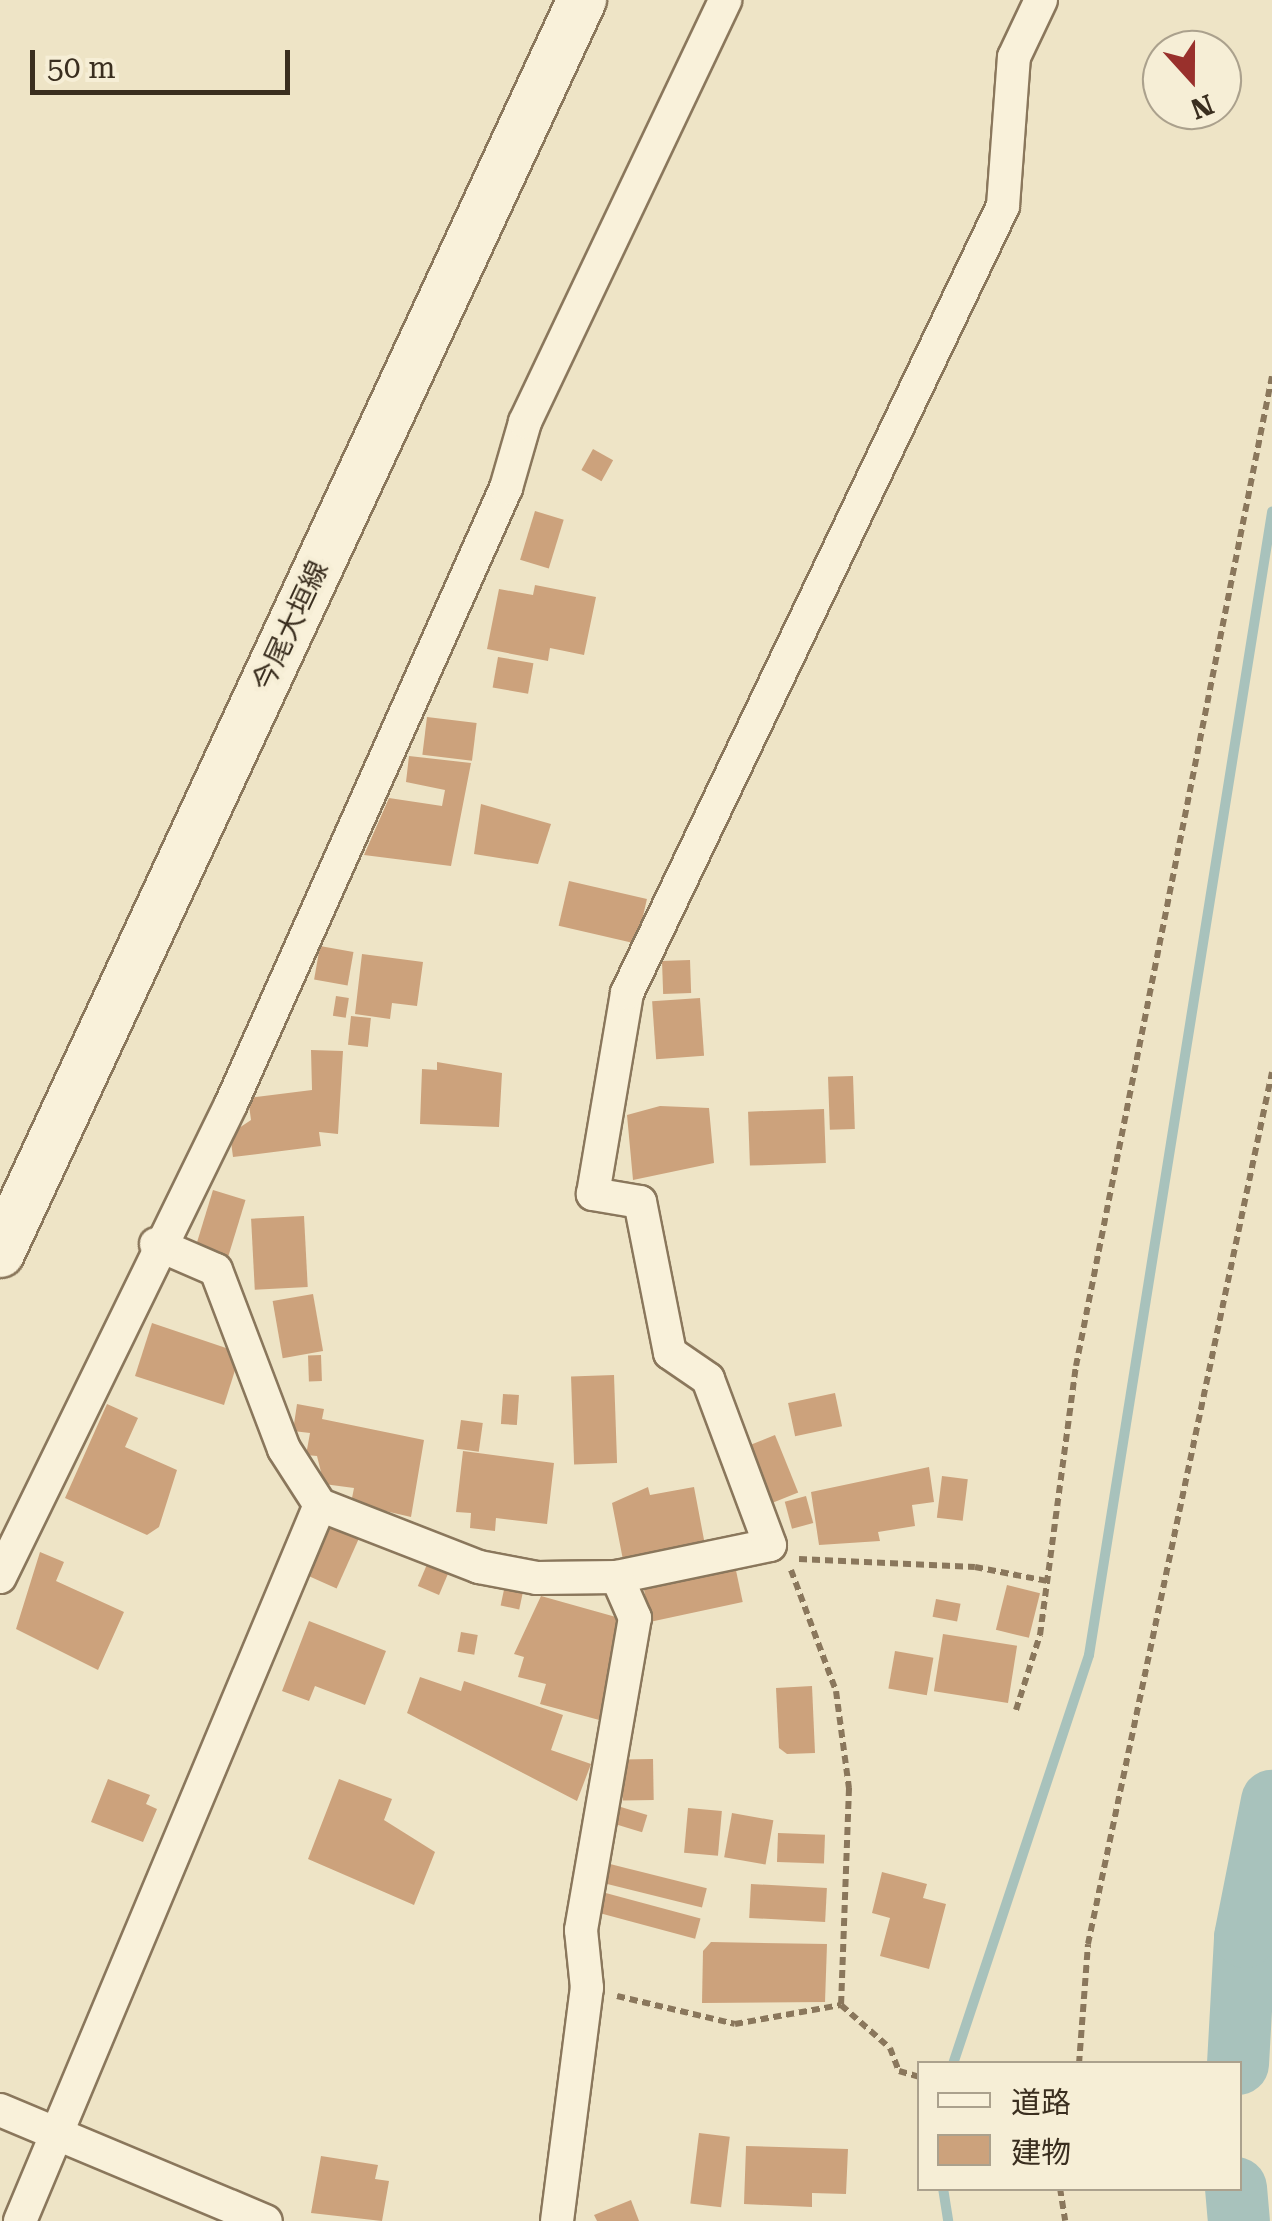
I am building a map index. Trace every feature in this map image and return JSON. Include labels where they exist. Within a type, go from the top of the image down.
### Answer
[{"type":"main road","name":"今尾大垣線","points":[[0,1252],[582,0]]},
{"type":"street","points":[[0,1577],[156,1244],[232,1104],[506,488],[525,422],[726,0]]},
{"type":"street","points":[[156,1244],[216,1270],[284,1449],[320,1505],[479,1567],[617,1577],[770,1545],[708,1379],[670,1353],[640,1202],[594,1194],[627,993],[1003,206],[1014,57],[1041,0]]},
{"type":"street","points":[[20,2221],[320,1505]]},
{"type":"street","points":[[557,2221],[587,1988],[581,1930],[635,1618],[617,1577]]},
{"type":"street","points":[[0,2110],[266,2221]]},
{"type":"path","points":[[1016,1710],[1046,1582],[1076,1366],[1272,376]]},
{"type":"path","points":[[1079,2061],[1088,1944],[1272,1072]]},
{"type":"path","points":[[841,2005],[849,1788],[836,1691],[788,1558],[975,1567],[1046,1582]]},
{"type":"path","points":[[587,1988],[735,2024],[841,2005]]},
{"type":"path","points":[[841,2005],[890,2048],[899,2072],[916,2076]]},
{"type":"path","points":[[1060,2191],[1064,2221]]},
{"type":"building","points":[[593,449],[613,460],[601,481],[581,470]]},
{"type":"building","points":[[535,511],[564,520],[549,569],[520,560]]},
{"type":"building","points":[[535,585],[596,597],[584,655],[550,648],[548,661],[487,649],[499,589],[533,595]]},
{"type":"building","points":[[498,657],[533,663],[528,694],[493,688]]},
{"type":"building","points":[[427,717],[477,723],[472,761],[422,755]]},
{"type":"building","points":[[409,756],[471,763],[451,866],[364,855],[389,798],[442,806],[445,790],[406,782]]},
{"type":"building","points":[[481,804],[551,824],[538,864],[474,854]]},
{"type":"building","points":[[569,881],[647,899],[637,944],[559,926]]},
{"type":"building","points":[[320,946],[353,952],[348,985],[314,979]]},
{"type":"building","points":[[362,954],[423,962],[417,1006],[392,1003],[390,1019],[355,1014]]},
{"type":"building","points":[[690,960],[691,993],[663,994],[662,961]]},
{"type":"building","points":[[336,996],[349,998],[346,1018],[333,1016]]},
{"type":"building","points":[[700,998],[704,1056],[656,1059],[652,1001]]},
{"type":"building","points":[[351,1016],[371,1018],[368,1047],[348,1045]]},
{"type":"building","points":[[311,1050],[343,1051],[338,1134],[319,1132],[321,1146],[233,1157],[230,1134],[251,1120],[248,1098],[312,1090]]},
{"type":"building","points":[[437,1062],[502,1073],[499,1127],[420,1124],[422,1069],[437,1070]]},
{"type":"building","points":[[853,1076],[855,1129],[830,1130],[828,1077]]},
{"type":"building","points":[[660,1106],[709,1108],[714,1163],[633,1180],[627,1115]]},
{"type":"building","points":[[824,1109],[826,1163],[750,1166],[748,1112]]},
{"type":"building","points":[[213,1190],[246,1200],[227,1260],[195,1250]]},
{"type":"building","points":[[304,1216],[308,1287],[255,1290],[251,1219]]},
{"type":"building","points":[[313,1294],[323,1351],[283,1358],[273,1301]]},
{"type":"building","points":[[152,1323],[229,1349],[237,1364],[224,1405],[135,1376]]},
{"type":"building","points":[[308,1355],[321,1355],[322,1381],[309,1381]]},
{"type":"building","points":[[614,1375],[617,1463],[574,1464],[571,1377]]},
{"type":"building","points":[[835,1393],[842,1426],[795,1436],[788,1403]]},
{"type":"building","points":[[503,1394],[519,1395],[517,1425],[501,1424]]},
{"type":"building","points":[[107,1404],[138,1418],[125,1447],[177,1470],[159,1527],[147,1535],[65,1498]]},
{"type":"building","points":[[297,1404],[324,1409],[322,1419],[424,1440],[411,1517],[351,1503],[354,1488],[324,1484],[317,1456],[306,1455],[310,1433],[293,1431]]},
{"type":"building","points":[[461,1420],[483,1423],[479,1452],[457,1449]]},
{"type":"building","points":[[775,1435],[798,1492],[769,1504],[746,1447]]},
{"type":"building","points":[[463,1451],[554,1463],[547,1524],[496,1518],[495,1531],[470,1528],[471,1513],[456,1512]]},
{"type":"building","points":[[929,1467],[934,1502],[912,1505],[915,1526],[878,1532],[880,1541],[819,1545],[811,1492]]},
{"type":"building","points":[[942,1476],[968,1479],[963,1521],[937,1518]]},
{"type":"building","points":[[648,1487],[650,1495],[694,1487],[705,1545],[623,1560],[612,1503]]},
{"type":"building","points":[[806,1496],[813,1523],[792,1529],[785,1502]]},
{"type":"building","points":[[327,1524],[359,1538],[337,1588],[305,1574]]},
{"type":"building","points":[[40,1552],[64,1562],[56,1581],[124,1612],[98,1670],[16,1629]]},
{"type":"building","points":[[734,1561],[743,1602],[651,1622],[642,1581]]},
{"type":"building","points":[[428,1562],[449,1571],[439,1595],[418,1586]]},
{"type":"building","points":[[505,1585],[524,1589],[519,1609],[501,1606]]},
{"type":"building","points":[[1007,1585],[1040,1593],[1029,1638],[996,1630]]},
{"type":"building","points":[[541,1596],[623,1619],[603,1721],[540,1704],[546,1684],[518,1677],[524,1657],[514,1654]]},
{"type":"building","points":[[936,1599],[961,1604],[957,1621],[933,1617]]},
{"type":"building","points":[[309,1621],[386,1651],[365,1705],[315,1686],[309,1701],[282,1691]]},
{"type":"building","points":[[461,1632],[478,1635],[474,1655],[458,1652]]},
{"type":"building","points":[[943,1634],[1017,1646],[1008,1703],[934,1691]]},
{"type":"building","points":[[895,1651],[933,1658],[927,1695],[888,1688]]},
{"type":"building","points":[[420,1677],[461,1691],[464,1681],[563,1715],[551,1750],[591,1764],[577,1801],[407,1713]]},
{"type":"building","points":[[812,1686],[815,1753],[787,1754],[779,1748],[776,1688]]},
{"type":"building","points":[[653,1759],[654,1800],[623,1801],[622,1760]]},
{"type":"building","points":[[108,1779],[150,1795],[146,1804],[157,1809],[143,1842],[91,1822]]},
{"type":"building","points":[[339,1779],[392,1799],[384,1820],[435,1852],[414,1905],[308,1859]]},
{"type":"building","points":[[611,1804],[647,1815],[642,1832],[606,1821]]},
{"type":"building","points":[[688,1808],[722,1811],[718,1856],[684,1853]]},
{"type":"building","points":[[732,1813],[773,1820],[766,1865],[724,1857]]},
{"type":"building","points":[[778,1833],[825,1835],[824,1864],[777,1862]]},
{"type":"building","points":[[602,1862],[707,1888],[702,1908],[597,1881]]},
{"type":"building","points":[[882,1872],[927,1884],[923,1898],[946,1904],[929,1969],[880,1956],[890,1918],[872,1913]]},
{"type":"building","points":[[751,1884],[827,1888],[825,1922],[749,1918]]},
{"type":"building","points":[[602,1892],[701,1918],[695,1939],[597,1912]]},
{"type":"building","points":[[711,1942],[827,1944],[825,2002],[702,2003],[703,1951]]},
{"type":"building","points":[[699,2133],[730,2137],[721,2207],[690,2203]]},
{"type":"building","points":[[746,2146],[848,2149],[846,2194],[812,2193],[812,2207],[744,2204]]},
{"type":"building","points":[[321,2156],[378,2165],[375,2179],[389,2181],[382,2221],[311,2213]]},
{"type":"building","points":[[631,2200],[639,2221],[597,2221],[594,2215]]},
{"type":"waterway","points":[[954,2061],[1089,1655],[1272,512]]},
{"type":"waterway","points":[[1238,2061],[1245,1937],[1272,1801]]},
{"type":"waterway","points":[[943,2191],[948,2221]]},
{"type":"waterway","points":[[1236,2191],[1239,2221]]}]
